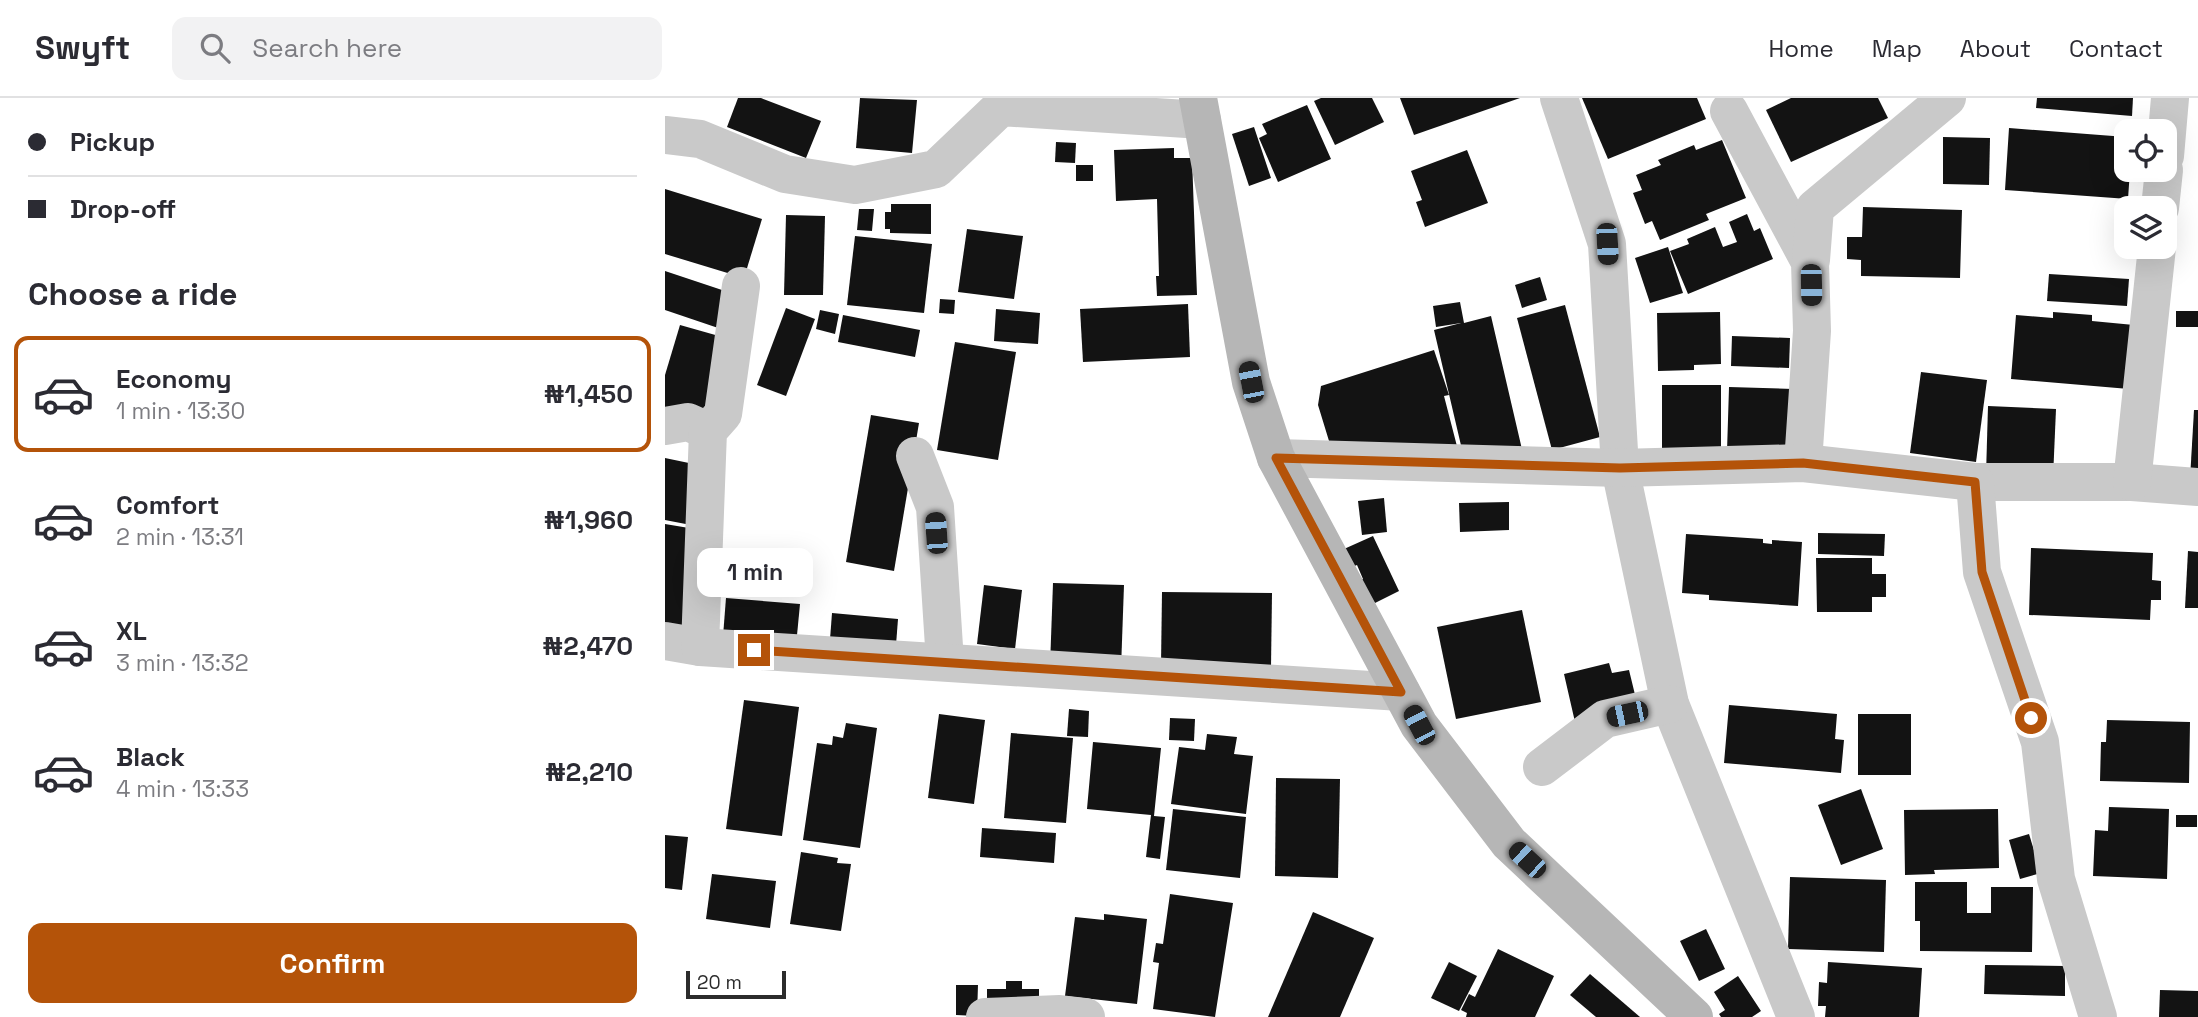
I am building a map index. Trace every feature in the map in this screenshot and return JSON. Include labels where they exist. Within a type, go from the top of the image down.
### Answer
[{"type":"street","points":[[1559,98],[1607,244],[1620,468],[1670,704],[1796,1017]]},
{"type":"street","points":[[1803,463],[1812,331],[1810,262],[1815,208],[1909,114],[1947,98]]},
{"type":"street","points":[[2168,119],[2170,98]]},
{"type":"street","points":[[665,135],[699,139],[785,174],[855,185],[936,169],[1001,107],[1200,109],[1251,382],[1276,458],[1401,692],[1419,725],[1509,843],[1694,1017]]},
{"type":"street","points":[[1730,111],[1810,262]]},
{"type":"street","points":[[2132,482],[2156,259]]},
{"type":"street","points":[[741,286],[723,414],[708,431],[682,644],[1401,692]]},
{"type":"street","points":[[665,426],[688,422],[708,431]]},
{"type":"street","points":[[915,456],[935,507],[945,662]]},
{"type":"street","points":[[1276,458],[1620,468],[1803,463],[1975,482],[2132,482],[2198,487]]},
{"type":"street","points":[[1975,482],[1982,572],[2040,742],[2056,879],[2098,1017]]},
{"type":"street","points":[[1542,767],[1605,719],[1670,704]]},
{"type":"street","points":[[985,1017],[1060,1014],[1086,1017]]},
{"type":"building","points":[[738,98],[761,98],[821,121],[806,158],[727,127]]},
{"type":"building","points":[[860,98],[917,100],[912,153],[856,148]]},
{"type":"building","points":[[1321,98],[1372,98],[1384,122],[1335,145],[1314,101]]},
{"type":"building","points":[[1400,98],[1520,98],[1414,135]]},
{"type":"building","points":[[1582,98],[1697,98],[1706,119],[1608,159]]},
{"type":"building","points":[[1791,98],[1878,98],[1888,118],[1791,162],[1766,110]]},
{"type":"building","points":[[2037,98],[2133,98],[2132,116],[2036,108]]},
{"type":"building","points":[[1307,105],[1331,159],[1278,182],[1259,138],[1267,134],[1262,124]]},
{"type":"building","points":[[1254,127],[1271,178],[1249,186],[1232,134]]},
{"type":"building","points":[[2009,128],[2114,136],[2114,182],[2129,182],[2128,196],[2114,198],[2005,190]]},
{"type":"building","points":[[1943,137],[1990,138],[1989,185],[1943,184]]},
{"type":"building","points":[[1722,140],[1746,198],[1706,214],[1709,220],[1660,240],[1652,221],[1645,224],[1633,193],[1642,190],[1636,175],[1661,165],[1658,160],[1694,145],[1696,150]]},
{"type":"building","points":[[1056,142],[1076,143],[1075,163],[1055,162]]},
{"type":"building","points":[[1174,148],[1174,158],[1192,158],[1197,295],[1157,296],[1157,199],[1116,201],[1114,150]]},
{"type":"building","points":[[1467,150],[1488,203],[1425,227],[1416,202],[1422,200],[1411,171]]},
{"type":"building","points":[[1076,165],[1093,165],[1093,181],[1076,181]]},
{"type":"building","points":[[665,189],[762,219],[744,278],[665,254]]},
{"type":"building","points":[[891,204],[931,204],[931,234],[890,233],[890,229],[885,229],[885,212],[891,212]]},
{"type":"building","points":[[1863,207],[1962,210],[1960,278],[1861,276],[1861,260],[1847,259],[1847,237],[1862,237]]},
{"type":"building","points":[[859,209],[874,209],[872,231],[857,230]]},
{"type":"building","points":[[1747,214],[1754,231],[1760,228],[1773,259],[1688,294],[1670,251],[1689,244],[1687,239],[1715,227],[1723,247],[1737,242],[1729,222]]},
{"type":"building","points":[[786,215],[825,216],[823,295],[784,295]]},
{"type":"building","points":[[967,229],[1023,236],[1014,299],[958,292]]},
{"type":"building","points":[[855,236],[932,244],[924,313],[847,305]]},
{"type":"building","points":[[1668,247],[1683,293],[1650,303],[1635,258]]},
{"type":"building","points":[[665,271],[743,297],[730,332],[665,310]]},
{"type":"building","points":[[2049,274],[2129,279],[2127,306],[2047,301]]},
{"type":"building","points":[[1540,277],[1547,300],[1522,308],[1515,285]]},
{"type":"building","points":[[940,299],[955,300],[954,314],[939,313]]},
{"type":"building","points":[[1460,302],[1464,323],[1491,316],[1524,458],[1467,471],[1434,330],[1461,323],[1436,327],[1433,306]]},
{"type":"building","points":[[1188,304],[1190,357],[1083,362],[1080,309]]},
{"type":"building","points":[[1565,305],[1600,437],[1552,450],[1517,318]]},
{"type":"building","points":[[786,308],[815,319],[786,396],[757,385]]},
{"type":"building","points":[[996,309],[1040,313],[1038,344],[994,341]]},
{"type":"building","points":[[820,310],[839,314],[835,334],[816,329]]},
{"type":"building","points":[[2176,311],[2198,311],[2198,327],[2176,327]]},
{"type":"building","points":[[1720,312],[1721,364],[1694,365],[1694,370],[1658,371],[1657,313]]},
{"type":"building","points":[[2053,312],[2092,315],[2092,321],[2134,325],[2129,389],[2011,379],[2016,315],[2053,318]]},
{"type":"building","points":[[843,315],[920,330],[915,357],[838,342]]},
{"type":"building","points":[[680,325],[733,340],[706,428],[665,416],[665,375]]},
{"type":"building","points":[[1732,336],[1790,338],[1789,368],[1731,366]]},
{"type":"building","points":[[955,342],[1016,352],[998,460],[937,450]]},
{"type":"building","points":[[1434,350],[1449,395],[1444,396],[1459,454],[1333,454],[1318,405],[1321,386]]},
{"type":"building","points":[[1921,372],[1987,380],[1976,462],[1910,453]]},
{"type":"building","points":[[1662,385],[1721,385],[1721,460],[1662,460]]},
{"type":"building","points":[[1729,387],[1793,389],[1791,453],[1727,451]]},
{"type":"building","points":[[1988,406],[2056,409],[2053,478],[1986,475]]},
{"type":"building","points":[[2194,410],[2198,410],[2198,480],[2190,479]]},
{"type":"building","points":[[871,415],[919,423],[894,571],[846,562]]},
{"type":"building","points":[[665,458],[708,467],[696,526],[665,520]]},
{"type":"building","points":[[1384,498],[1387,532],[1362,535],[1358,501]]},
{"type":"building","points":[[1509,502],[1509,530],[1460,532],[1459,503]]},
{"type":"building","points":[[665,524],[701,530],[681,636],[665,633]]},
{"type":"building","points":[[1818,533],[1885,534],[1884,556],[1818,554]]},
{"type":"building","points":[[1686,534],[1763,539],[1763,543],[1772,544],[1772,540],[1802,542],[1798,606],[1709,600],[1709,595],[1682,593]]},
{"type":"building","points":[[1373,536],[1399,591],[1375,603],[1357,582],[1363,579],[1357,565],[1352,567],[1344,549]]},
{"type":"building","points":[[2031,548],[2153,553],[2152,580],[2161,581],[2161,600],[2151,600],[2150,620],[2029,615]]},
{"type":"building","points":[[2188,551],[2198,552],[2198,608],[2185,608]]},
{"type":"building","points":[[1816,558],[1872,558],[1872,574],[1886,574],[1886,597],[1872,597],[1872,612],[1817,612]]},
{"type":"building","points":[[1053,583],[1124,585],[1121,669],[1050,666]]},
{"type":"building","points":[[984,585],[1022,590],[1015,649],[977,644]]},
{"type":"building","points":[[1162,592],[1272,593],[1271,667],[1161,665]]},
{"type":"building","points":[[726,598],[800,604],[795,656],[722,649]]},
{"type":"building","points":[[1522,610],[1541,702],[1456,719],[1437,627]]},
{"type":"building","points":[[832,613],[898,619],[894,671],[828,666]]},
{"type":"building","points":[[1609,663],[1612,673],[1629,670],[1638,707],[1575,722],[1564,674]]},
{"type":"building","points":[[744,700],[799,707],[782,836],[726,829]]},
{"type":"building","points":[[1729,705],[1837,714],[1835,739],[1844,740],[1841,773],[1724,763]]},
{"type":"building","points":[[1069,709],[1089,711],[1088,737],[1067,736]]},
{"type":"building","points":[[939,714],[985,720],[974,804],[928,798]]},
{"type":"building","points":[[1858,714],[1911,714],[1911,775],[1858,775]]},
{"type":"building","points":[[1170,718],[1195,719],[1194,741],[1169,740]]},
{"type":"building","points":[[2107,720],[2190,722],[2189,783],[2100,781],[2101,742],[2106,742]]},
{"type":"building","points":[[846,723],[877,728],[860,848],[803,840],[817,743],[832,745],[833,736],[843,738]]},
{"type":"building","points":[[1011,733],[1073,738],[1066,823],[1004,818]]},
{"type":"building","points":[[1207,734],[1237,737],[1234,754],[1253,756],[1246,814],[1171,804],[1179,747],[1205,750]]},
{"type":"building","points":[[1093,742],[1161,748],[1154,816],[1165,817],[1160,859],[1146,857],[1151,815],[1087,809]]},
{"type":"building","points":[[1276,778],[1340,779],[1338,878],[1275,876]]},
{"type":"building","points":[[1861,789],[1883,849],[1841,865],[1818,805]]},
{"type":"building","points":[[2109,807],[2169,809],[2167,879],[2093,876],[2095,830],[2108,831]]},
{"type":"building","points":[[1173,809],[1246,817],[1240,878],[1166,870]]},
{"type":"building","points":[[1998,809],[1999,868],[1934,870],[1935,874],[1905,875],[1904,810]]},
{"type":"building","points":[[2176,815],[2197,815],[2197,827],[2176,827]]},
{"type":"building","points":[[982,828],[1056,833],[1054,863],[980,857]]},
{"type":"building","points":[[2029,834],[2041,873],[2020,879],[2009,840]]},
{"type":"building","points":[[665,835],[688,837],[682,890],[665,888]]},
{"type":"building","points":[[801,852],[838,858],[837,863],[851,864],[841,931],[790,924]]},
{"type":"building","points":[[712,874],[776,881],[770,928],[706,919]]},
{"type":"building","points":[[1790,877],[1886,880],[1884,952],[1788,949]]},
{"type":"building","points":[[1915,882],[1967,882],[1967,913],[1991,913],[1991,887],[2033,887],[2032,952],[1920,951],[1920,921],[1915,921]]},
{"type":"building","points":[[1170,894],[1233,903],[1215,1017],[1153,1009],[1159,963],[1153,962],[1156,943],[1163,944]]},
{"type":"building","points":[[1313,912],[1374,938],[1340,1017],[1268,1017]]},
{"type":"building","points":[[1104,914],[1147,919],[1137,1004],[1065,996],[1075,917],[1104,920]]},
{"type":"building","points":[[1706,929],[1725,969],[1699,981],[1680,941]]},
{"type":"building","points":[[1498,949],[1554,976],[1535,1017],[1466,1017],[1467,1013],[1461,1010],[1469,994],[1475,997]]},
{"type":"building","points":[[1449,962],[1477,976],[1459,1011],[1431,998]]},
{"type":"building","points":[[1828,962],[1922,968],[1919,1017],[1825,1017],[1826,1006],[1818,1006],[1819,982],[1827,983]]},
{"type":"building","points":[[1985,965],[2065,966],[2065,996],[1984,994]]},
{"type":"building","points":[[1590,974],[1640,1017],[1596,1017],[1570,995]]},
{"type":"building","points":[[1738,976],[1761,1011],[1752,1017],[1721,1017],[1719,1014],[1725,1010],[1714,992]]},
{"type":"building","points":[[1006,981],[1022,981],[1022,989],[1039,989],[1039,1013],[987,1013],[987,989],[1006,989]]},
{"type":"building","points":[[956,985],[978,985],[977,1016],[956,1015]]},
{"type":"building","points":[[2160,990],[2198,991],[2198,1017],[2159,1017]]},
{"type":"route","points":[[754,650],[1401,692],[1276,458],[1620,468],[1803,463],[1975,482],[1982,572],[2031,718]]}]
